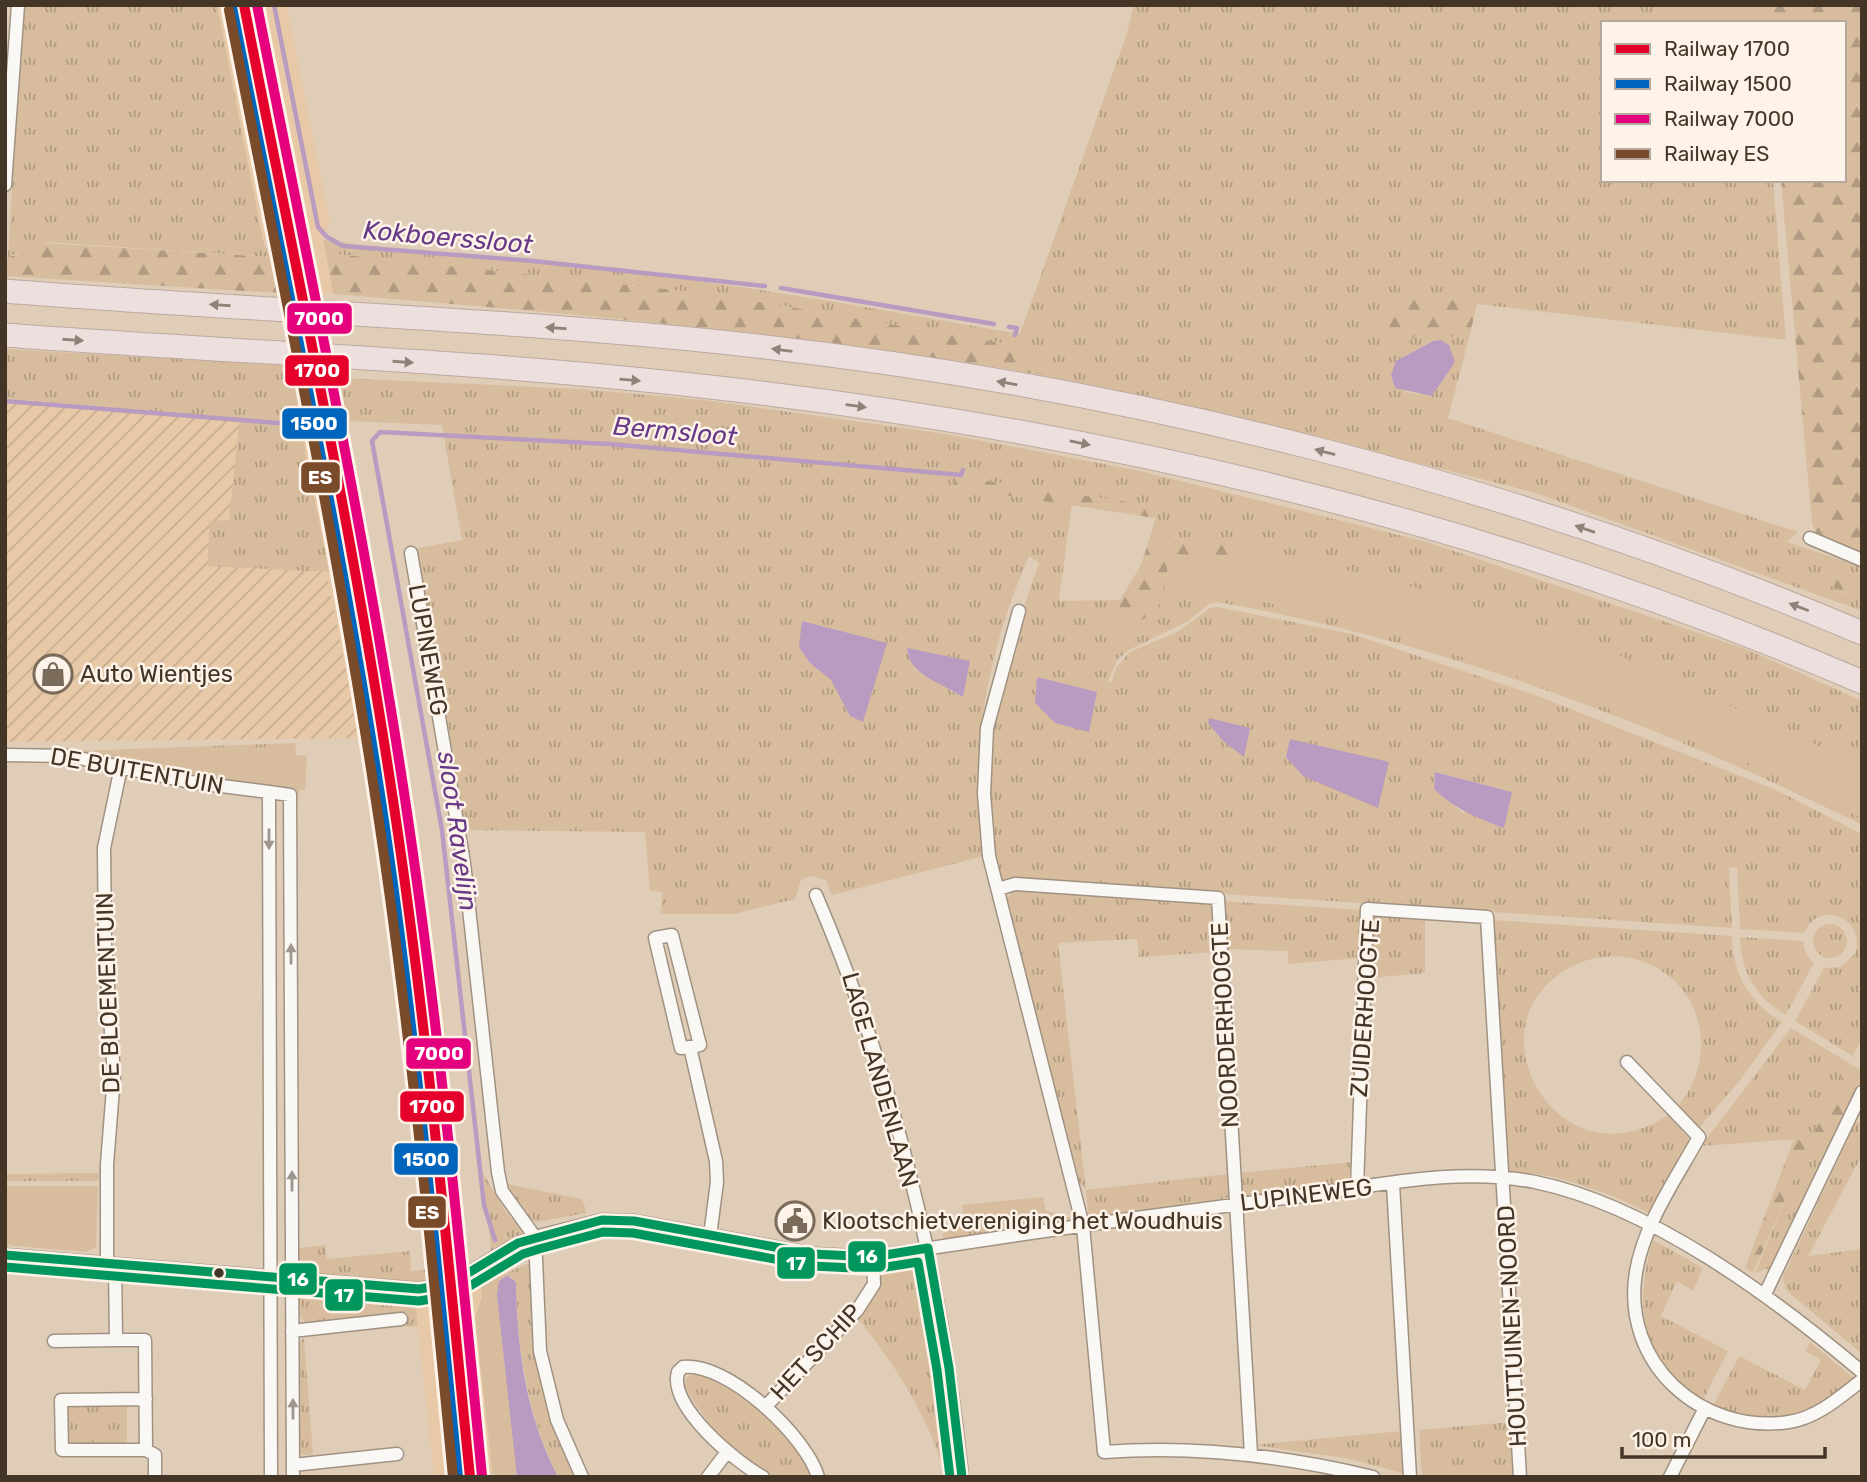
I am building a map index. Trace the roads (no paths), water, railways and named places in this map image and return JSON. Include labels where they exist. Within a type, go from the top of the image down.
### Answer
[{"type":"highway","points":[[5,291],[288,309],[747,345],[976,377],[1299,444],[1569,523],[1712,574],[1862,633]]},
{"type":"highway","points":[[5,335],[335,357],[707,387],[891,410],[1077,442],[1283,489],[1456,536],[1694,614],[1862,682]]},
{"type":"street","points":[[5,185],[18,5]]},
{"type":"street","points":[[1810,538],[1862,560]]},
{"type":"street","name":"LUPINEWEG","points":[[411,553],[464,863],[498,1172],[502,1191],[535,1237]]},
{"type":"street","points":[[1018,611],[993,694],[984,754],[989,856],[1083,1226],[1104,1452],[1151,1449],[1251,1454],[1311,1462],[1373,1477]]},
{"type":"street","name":"DE BUITENTUIN","points":[[5,755],[71,756],[190,782],[269,792]]},
{"type":"street","name":"DE BLOEMENTUIN","points":[[116,1340],[107,1164],[114,1076],[104,944],[104,848],[121,767]]},
{"type":"street","points":[[271,1477],[269,792],[290,795],[293,1471],[397,1454]]},
{"type":"street","name":"NOORDERHOOGTE","points":[[998,889],[1014,884],[1218,898],[1235,1204]]},
{"type":"street","name":"LAGE LANDENLAAN","points":[[816,895],[850,975],[928,1248],[952,1388],[962,1477]]},
{"type":"street","name":"ZUIDERHOOGTE","points":[[1356,1188],[1367,909],[1487,917],[1503,1176]]},
{"type":"street","points":[[672,935],[700,1045],[690,1047],[681,1048],[655,938],[672,935]]},
{"type":"street","points":[[690,1047],[716,1161],[717,1182],[710,1236]]},
{"type":"street","points":[[1627,1062],[1699,1137],[1650,1227],[1636,1272],[1634,1307],[1639,1331],[1645,1348],[1665,1379],[1704,1410],[1750,1423],[1790,1422],[1822,1410],[1862,1380]]},
{"type":"street","points":[[1765,1294],[1862,1092]]},
{"type":"street","name":"LUPINEWEG","points":[[5,1255],[436,1288],[458,1280],[518,1243],[602,1220],[634,1221],[813,1254],[873,1257],[1356,1188],[1451,1176],[1503,1176],[1538,1183],[1594,1200],[1650,1227],[1765,1294],[1862,1372]]},
{"type":"street","name":"HOUTTUINEN-NOORD","points":[[1503,1176],[1520,1477]]},
{"type":"street","points":[[1393,1184],[1410,1477]]},
{"type":"street","points":[[1235,1204],[1251,1454]]},
{"type":"street","points":[[535,1237],[538,1331],[544,1371],[557,1420],[582,1477]]},
{"type":"street","name":"HET SCHIP","points":[[765,1407],[858,1309],[874,1284],[873,1257]]},
{"type":"street","points":[[292,1331],[401,1319]]},
{"type":"street","points":[[54,1340],[145,1340],[146,1450]]},
{"type":"street","name":"HET SCHIP","points":[[763,1477],[727,1452],[689,1408],[677,1385],[678,1372],[683,1367],[698,1368],[737,1386],[765,1407],[798,1443],[818,1477]]},
{"type":"street","points":[[146,1399],[61,1400],[62,1450],[146,1450],[155,1455],[155,1477]]},
{"type":"street","points":[[1670,1477],[1704,1410]]},
{"type":"street","points":[[708,1477],[727,1452]]},
{"type":"street","points":[[1307,1477],[1311,1462]]},
{"type":"waterway","name":"Kokboerssloot","points":[[274,5],[318,227],[327,237],[343,246],[533,261],[765,286]]},
{"type":"waterway","name":"Kokboerssloot","points":[[781,288],[994,324]]},
{"type":"waterway","name":"Kokboerssloot","points":[[1009,327],[1017,328],[1015,335]]},
{"type":"waterway","points":[[5,401],[303,425]]},
{"type":"waterway","name":"sloot Ravelijn","points":[[495,1240],[484,1205],[442,830],[372,441],[380,432],[609,444],[961,475],[963,470]]},
{"type":"rail line","name":"1700","points":[[244,5],[342,501],[393,800],[426,1053],[470,1477]]},
{"type":"rail line","name":"7000","points":[[257,5],[354,500],[405,799],[439,1052],[482,1476]]},
{"type":"rail line","name":"1500","points":[[232,7],[330,502],[381,801],[414,1054],[458,1477]]},
{"type":"rail line","name":"ES","points":[[229,10],[325,500],[375,795],[409,1050],[453,1477]]},
{"type":"place","name":"Auto Wientjes","points":[[53,674]]},
{"type":"place","name":"Klootschietvereniging het Woudhuis","points":[[795,1221]]},
{"type":"water label","name":"Bermsloot","points":[[675,431]]}]
